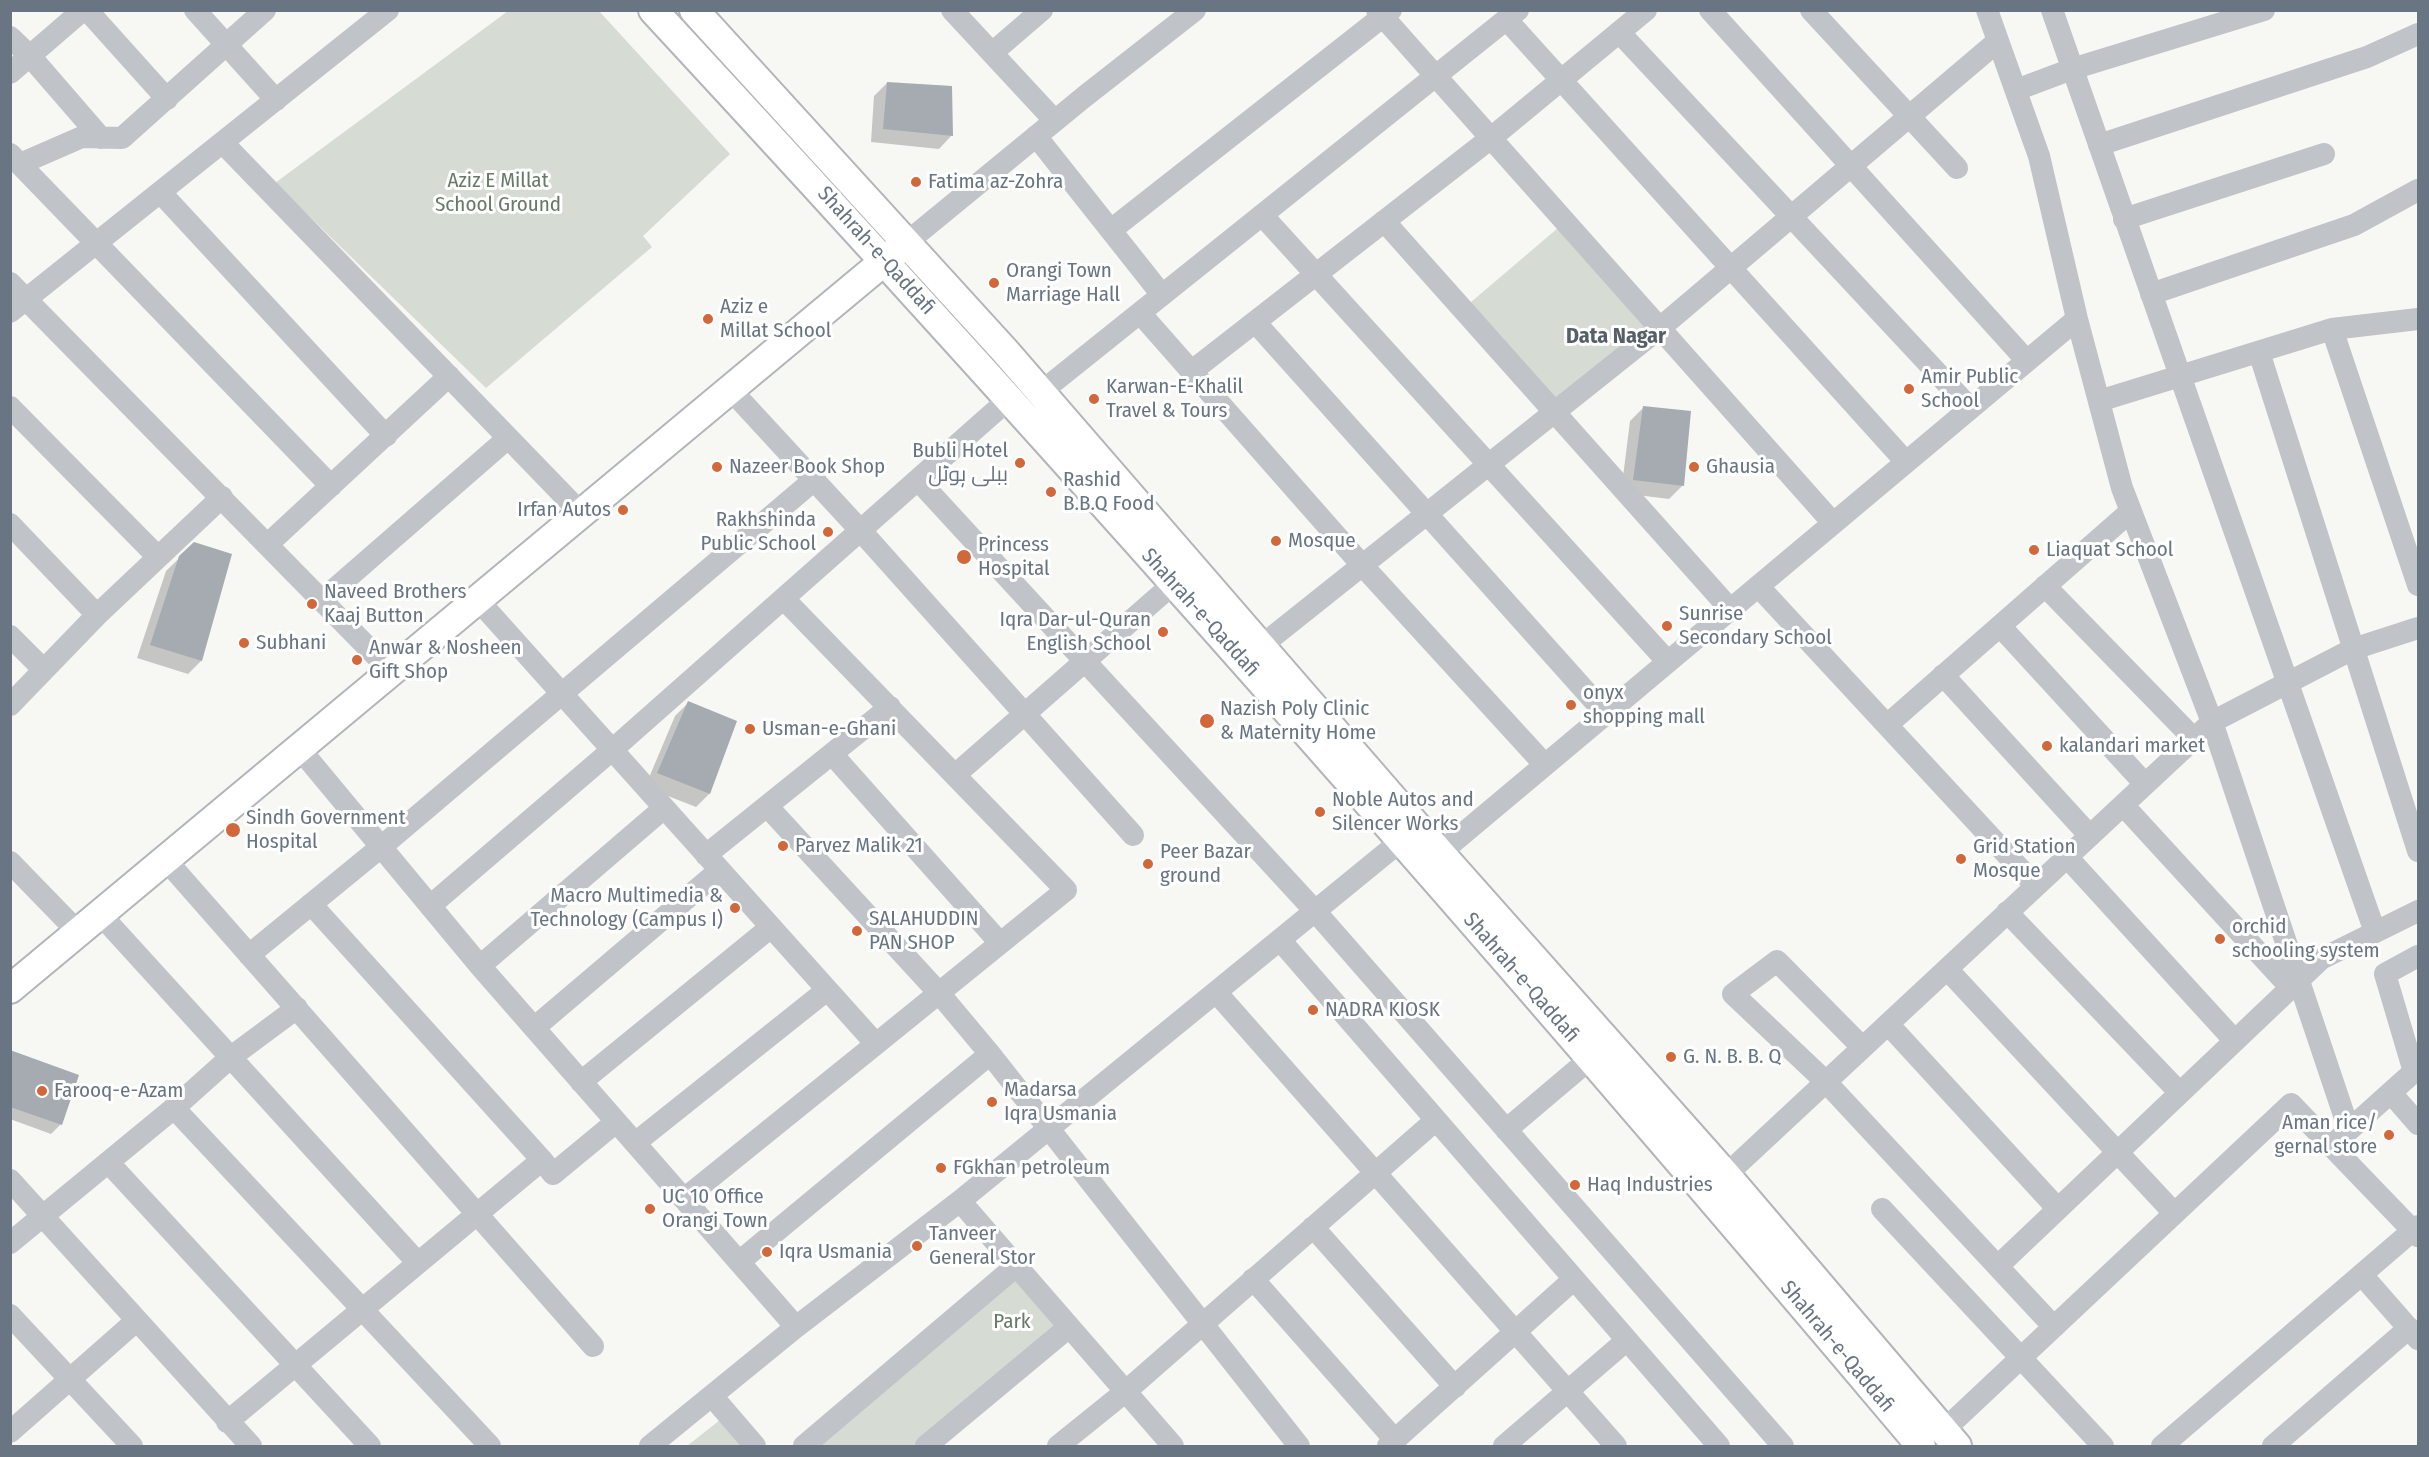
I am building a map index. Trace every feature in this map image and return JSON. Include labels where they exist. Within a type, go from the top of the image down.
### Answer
[{"type":"main road","name":"Shahrah-e-Qaddafi","points":[[653,10],[1041,392],[1440,853],[1726,1175],[1940,1441]]},
{"type":"main road","name":"Shahrah-e-Qaddafi","points":[[694,10],[896,251],[1009,399],[1402,840],[1591,1058],[1940,1441]]},
{"type":"main road","points":[[10,990],[896,251]]},
{"type":"street","points":[[10,73],[85,10],[167,99]]},
{"type":"street","points":[[195,10],[276,100]]},
{"type":"street","points":[[265,10],[122,138],[82,137],[15,159],[331,486]]},
{"type":"street","points":[[19,306],[388,10]]},
{"type":"street","points":[[952,10],[1055,121]]},
{"type":"street","points":[[992,53],[1042,10]]},
{"type":"street","points":[[896,251],[1195,10]]},
{"type":"street","points":[[1710,10],[2027,361]]},
{"type":"street","points":[[1811,10],[1956,168]]},
{"type":"street","points":[[1988,10],[2039,156],[2077,319],[2122,488],[2212,722],[2294,985],[2349,1130]]},
{"type":"street","points":[[2052,10],[2286,684],[2375,932]]},
{"type":"street","points":[[2016,90],[2072,69],[2264,10]]},
{"type":"street","points":[[1192,371],[1491,138],[1642,11]]},
{"type":"street","points":[[1111,230],[1384,13],[1436,76],[1833,522]]},
{"type":"street","points":[[1041,392],[1512,15],[1561,80],[1906,462]]},
{"type":"street","points":[[1619,32],[1970,408]]},
{"type":"street","points":[[2098,145],[2367,57],[2418,34]]},
{"type":"street","points":[[10,37],[30,56],[100,138]]},
{"type":"street","points":[[1261,646],[1660,328],[1998,41]]},
{"type":"street","points":[[1036,136],[1162,295]]},
{"type":"street","points":[[223,143],[581,513]]},
{"type":"street","points":[[2124,219],[2324,154]]},
{"type":"street","points":[[2151,294],[2354,225],[2418,190]]},
{"type":"street","points":[[161,193],[386,435]]},
{"type":"street","points":[[1262,215],[1668,662]]},
{"type":"street","points":[[1384,221],[1730,609]]},
{"type":"street","points":[[10,283],[19,306],[222,497],[391,671]]},
{"type":"street","points":[[1140,313],[1362,566],[1545,765]]},
{"type":"street","points":[[1440,853],[2077,319]]},
{"type":"street","points":[[1256,322],[1606,714]]},
{"type":"street","points":[[2099,401],[2332,329],[2417,323]]},
{"type":"street","points":[[2332,329],[2418,585]]},
{"type":"street","points":[[2259,352],[2418,851]]},
{"type":"street","points":[[268,544],[449,376]]},
{"type":"street","points":[[730,389],[861,531],[1133,835]]},
{"type":"street","points":[[430,906],[612,750],[1009,399]]},
{"type":"street","points":[[10,407],[158,557]]},
{"type":"street","points":[[322,600],[508,438]]},
{"type":"street","points":[[249,955],[381,847],[814,480]]},
{"type":"street","points":[[918,480],[1315,911],[1783,1446]]},
{"type":"street","points":[[10,705],[97,615],[222,497]]},
{"type":"street","points":[[1887,725],[2131,511]]},
{"type":"street","points":[[10,524],[97,615]]},
{"type":"street","points":[[955,775],[1173,584]]},
{"type":"street","points":[[1758,586],[2036,886]]},
{"type":"street","points":[[2045,586],[2194,739]]},
{"type":"street","points":[[684,1199],[1066,890],[784,598]]},
{"type":"street","points":[[477,599],[876,1044]]},
{"type":"street","points":[[2000,626],[2145,784]]},
{"type":"street","points":[[1726,1175],[2212,722],[2354,649],[2418,628]]},
{"type":"street","points":[[10,636],[44,670]]},
{"type":"street","points":[[1944,675],[2090,836]]},
{"type":"street","points":[[534,1028],[713,863],[767,806],[890,708]]},
{"type":"street","points":[[299,748],[480,966],[796,1327]]},
{"type":"street","points":[[832,754],[1000,943]]},
{"type":"street","points":[[2123,805],[2294,985]]},
{"type":"street","points":[[767,806],[939,993],[990,1054],[1299,1446]]},
{"type":"street","points":[[480,966],[664,808]]},
{"type":"street","points":[[650,1446],[796,1327],[960,1201],[1402,840]]},
{"type":"street","points":[[2067,857],[2235,1041]]},
{"type":"street","points":[[165,859],[593,1346]]},
{"type":"street","points":[[10,862],[78,932]]},
{"type":"street","points":[[311,904],[553,1174],[616,1122]]},
{"type":"street","points":[[1998,1266],[2321,959],[2418,911]]},
{"type":"street","points":[[2007,912],[2180,1093]]},
{"type":"street","points":[[100,914],[418,1263]]},
{"type":"street","points":[[581,1082],[771,927]]},
{"type":"street","points":[[1280,940],[1719,1446]]},
{"type":"street","points":[[2331,1146],[2416,1070],[2385,974],[2418,956]]},
{"type":"street","points":[[1862,1047],[1777,961],[1733,994],[1826,1082],[2054,1327]]},
{"type":"street","points":[[1947,969],[2174,1213]]},
{"type":"street","points":[[635,1143],[827,990]]},
{"type":"street","points":[[1216,992],[1616,1446]]},
{"type":"street","points":[[10,1243],[174,1108],[231,1057],[297,1008]]},
{"type":"street","points":[[1888,1024],[2058,1209]]},
{"type":"street","points":[[739,1262],[990,1054]]},
{"type":"street","points":[[1506,1130],[1591,1058]]},
{"type":"street","points":[[2391,1093],[2418,1124]]},
{"type":"street","points":[[1940,1441],[2020,1358],[2291,1104],[2417,1231],[2362,1275],[2162,1446]]},
{"type":"street","points":[[174,1108],[490,1446]]},
{"type":"street","points":[[1058,1446],[1125,1392],[1436,1120]]},
{"type":"street","points":[[227,1422],[542,1160]]},
{"type":"street","points":[[108,1162],[370,1446]]},
{"type":"street","points":[[10,1180],[251,1446]]},
{"type":"street","points":[[960,1201],[1172,1446]]},
{"type":"street","points":[[1882,1209],[2103,1446]]},
{"type":"street","points":[[1313,1227],[1455,1387]]},
{"type":"street","points":[[804,1446],[1016,1266]]},
{"type":"street","points":[[2273,1446],[2414,1333],[2362,1275]]},
{"type":"street","points":[[1253,1279],[1391,1443],[1573,1280]]},
{"type":"street","points":[[10,1316],[132,1446]]},
{"type":"street","points":[[23,1446],[10,1432],[136,1321]]},
{"type":"street","points":[[926,1446],[1069,1327]]},
{"type":"street","points":[[1504,1446],[1627,1340]]},
{"type":"street","points":[[712,1396],[755,1446]]},
{"type":"green space","name":"Aziz E Millat School Ground","points":[[508,11],[599,11],[730,154],[643,236],[652,247],[486,388],[275,183]]},
{"type":"green space","points":[[1565,222],[1660,328],[1555,412],[1464,308]]},
{"type":"green space","name":"Park","points":[[1016,1266],[1069,1327],[926,1446],[804,1446]]},
{"type":"green space","points":[[720,1420],[742,1446],[687,1446]]},
{"type":"building","points":[[887,82],[952,86],[953,136],[883,129]]},
{"type":"building","points":[[1643,406],[1691,411],[1684,486],[1633,480]]},
{"type":"building","points":[[194,542],[232,554],[202,661],[150,645],[179,556]]},
{"type":"building","points":[[688,701],[737,721],[710,794],[657,773]]},
{"type":"building","name":"Farooq-e-Azam","points":[[10,1050],[79,1075],[62,1125],[10,1107]]},
{"type":"place","name":"Fatima az-Zohra","points":[[916,182]]},
{"type":"place","name":"Orangi Town Marriage Hall","points":[[994,283]]},
{"type":"place","name":"Aziz e Millat School","points":[[708,319]]},
{"type":"place","name":"Amir Public School","points":[[1909,389]]},
{"type":"place","name":"Karwan-E-Khalil Travel & Tours","points":[[1094,399]]},
{"type":"place","name":"Bubli Hotel ببلی ہوٹل","points":[[1020,463]]},
{"type":"place","name":"Nazeer Book Shop","points":[[717,467]]},
{"type":"place","name":"Ghausia","points":[[1694,467]]},
{"type":"place","name":"Rashid B.B.Q Food","points":[[1051,492]]},
{"type":"place","name":"Irfan Autos","points":[[623,510]]},
{"type":"place","name":"Rakhshinda Public School","points":[[828,532]]},
{"type":"place","name":"Mosque","points":[[1276,541]]},
{"type":"place","name":"Liaquat School","points":[[2034,550]]},
{"type":"place","name":"Princess Hospital","points":[[964,557]]},
{"type":"place","name":"Naveed Brothers Kaaj Button","points":[[312,604]]},
{"type":"place","name":"Sunrise Secondary School","points":[[1667,626]]},
{"type":"place","name":"Iqra Dar-ul-Quran English School","points":[[1163,632]]},
{"type":"place","name":"Subhani","points":[[244,643]]},
{"type":"place","name":"Anwar & Nosheen Gift Shop","points":[[357,660]]},
{"type":"place","name":"onyx shopping mall","points":[[1571,705]]},
{"type":"place","name":"Nazish Poly Clinic & Maternity Home","points":[[1207,721]]},
{"type":"place","name":"Usman-e-Ghani","points":[[750,729]]},
{"type":"place","name":"kalandari market","points":[[2047,746]]},
{"type":"place","name":"Noble Autos and Silencer Works","points":[[1320,812]]},
{"type":"place","name":"Sindh Government Hospital","points":[[233,830]]},
{"type":"place","name":"Parvez Malik 21","points":[[783,846]]},
{"type":"place","name":"Grid Station Mosque","points":[[1961,859]]},
{"type":"place","name":"Peer Bazar ground","points":[[1148,864]]},
{"type":"place","name":"Macro Multimedia & Technology (Campus I)","points":[[735,908]]},
{"type":"place","name":"SALAHUDDIN PAN SHOP","points":[[857,931]]},
{"type":"place","name":"orchid schooling system","points":[[2220,939]]},
{"type":"place","name":"NADRA KIOSK","points":[[1313,1010]]},
{"type":"place","name":"G. N. B. B. Q","points":[[1671,1057]]},
{"type":"place","name":"Farooq-e-Azam","points":[[42,1091]]},
{"type":"place","name":"Madarsa Iqra Usmania","points":[[992,1102]]},
{"type":"place","name":"Aman rice/ gernal store","points":[[2389,1135]]},
{"type":"place","name":"FGkhan petroleum","points":[[941,1168]]},
{"type":"place","name":"Haq Industries","points":[[1575,1185]]},
{"type":"place","name":"UC 10 Office Orangi Town","points":[[650,1209]]},
{"type":"place","name":"Tanveer General Stor","points":[[917,1246]]},
{"type":"place","name":"Iqra Usmania","points":[[767,1252]]},
{"type":"district","name":"Data Nagar","points":[[1616,337]]}]
